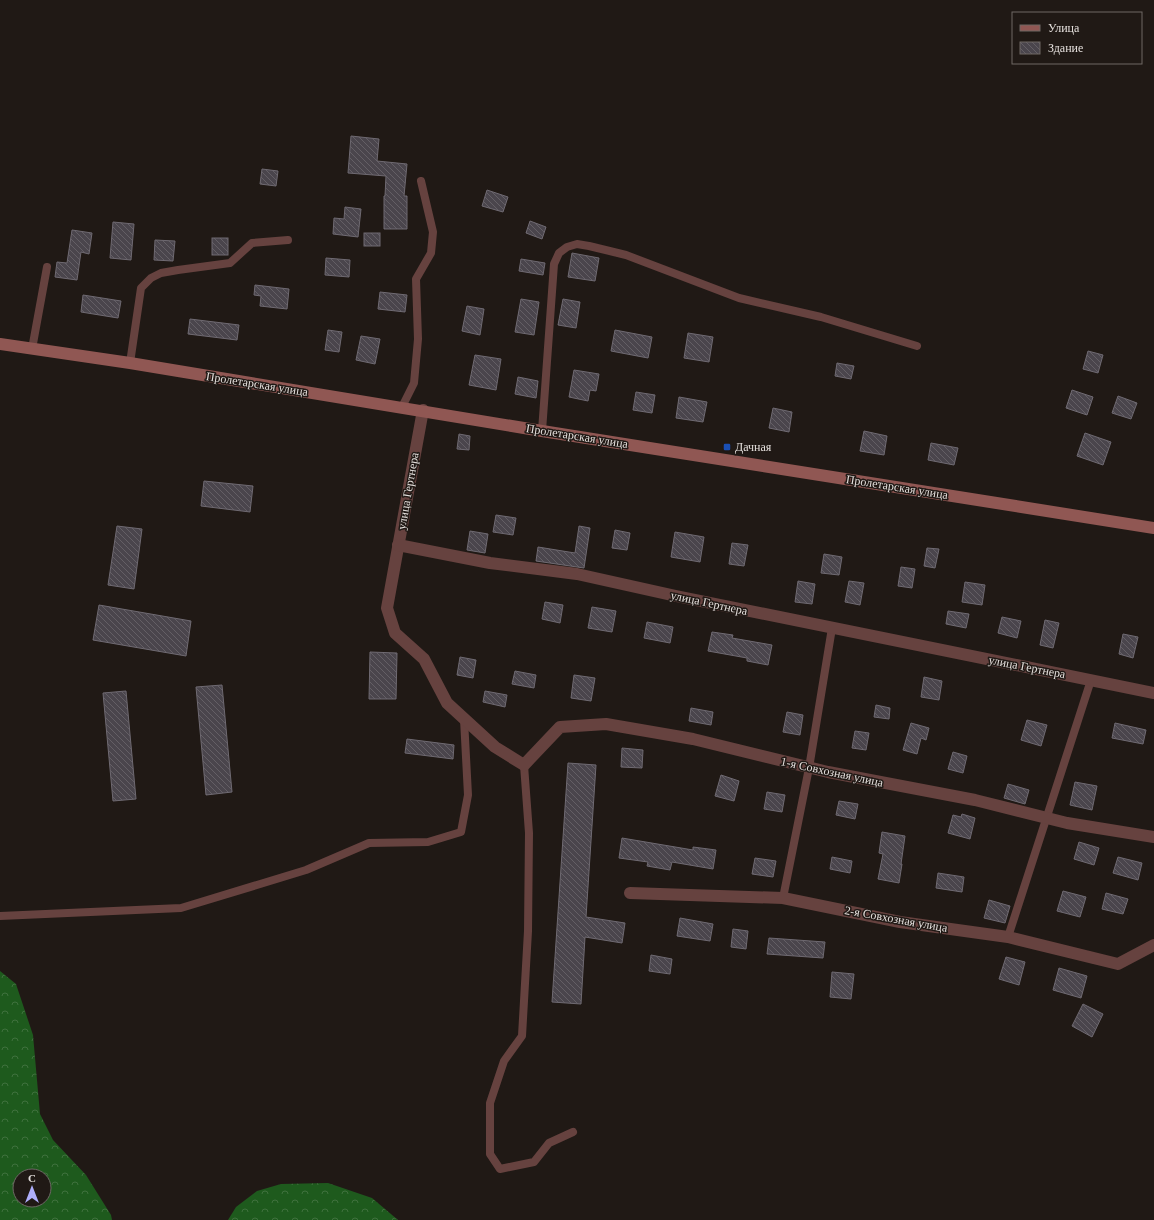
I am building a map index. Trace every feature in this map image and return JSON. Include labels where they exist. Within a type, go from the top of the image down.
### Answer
[{"type":"main road","name":"Пролетарская улица","points":[[0,344],[130,363],[423,410],[542,431],[1154,528]]},
{"type":"street","name":"улица Гертнера","points":[[423,410],[398,545],[490,563],[577,574],[676,596],[1154,693]]},
{"type":"street","points":[[398,545],[387,608],[395,633],[424,659],[447,703],[495,747],[524,765]]},
{"type":"street","name":"1-я Совхозная улица","points":[[524,765],[560,728],[606,724],[694,740],[828,772],[976,800],[1067,823],[1154,837]]},
{"type":"street","name":"2-я Совхозная улица","points":[[630,894],[783,898],[900,922],[1008,937],[1118,964],[1154,945]]},
{"type":"lane","points":[[402,407],[414,383],[418,339],[416,279],[431,253],[433,232],[421,181]]},
{"type":"lane","points":[[130,363],[141,288],[151,278],[161,273],[230,263],[252,243],[288,240]]},
{"type":"lane","points":[[542,431],[554,264],[559,253],[567,247],[577,244],[626,254],[739,298],[821,317],[917,346]]},
{"type":"lane","points":[[32,349],[47,267]]},
{"type":"lane","points":[[783,898],[809,768],[832,628]]},
{"type":"lane","points":[[1008,937],[1091,680]]},
{"type":"lane","points":[[0,916],[181,908],[306,870],[369,843],[428,842],[461,832],[468,794],[464,719]]},
{"type":"lane","points":[[524,765],[529,833],[528,931],[522,1036],[504,1061],[490,1103],[490,1154],[500,1168],[534,1162],[549,1143],[573,1132]]},
{"type":"green space","points":[[0,971],[16,984],[33,1035],[40,1114],[53,1140],[86,1175],[111,1215],[112,1220],[0,1220]]},
{"type":"green space","points":[[328,1183],[372,1198],[398,1220],[228,1220],[236,1207],[257,1191],[281,1184]]},
{"type":"building","points":[[351,136],[379,139],[377,161],[407,164],[404,196],[407,196],[407,229],[384,229],[384,196],[386,176],[348,173]]},
{"type":"building","points":[[262,169],[278,171],[276,186],[260,184]]},
{"type":"building","points":[[487,190],[508,197],[503,212],[482,206]]},
{"type":"building","points":[[345,207],[361,209],[358,237],[333,234],[334,218],[344,219]]},
{"type":"building","points":[[530,221],[546,227],[542,239],[526,233]]},
{"type":"building","points":[[113,222],[134,224],[131,260],[110,258]]},
{"type":"building","points":[[72,230],[92,233],[89,254],[81,252],[77,280],[55,277],[57,262],[67,263]]},
{"type":"building","points":[[364,233],[380,233],[380,246],[364,246]]},
{"type":"building","points":[[212,238],[228,238],[228,255],[212,255]]},
{"type":"building","points":[[155,240],[175,241],[173,261],[154,260]]},
{"type":"building","points":[[572,253],[599,258],[595,281],[568,277]]},
{"type":"building","points":[[326,258],[350,260],[349,277],[325,275]]},
{"type":"building","points":[[521,259],[545,263],[543,275],[519,271]]},
{"type":"building","points":[[255,285],[289,289],[287,309],[260,306],[261,296],[254,295]]},
{"type":"building","points":[[380,292],[407,295],[405,312],[378,309]]},
{"type":"building","points":[[83,295],[121,301],[118,318],[81,312]]},
{"type":"building","points":[[521,299],[539,302],[534,335],[515,332]]},
{"type":"building","points":[[563,299],[580,302],[576,328],[558,325]]},
{"type":"building","points":[[467,306],[484,309],[480,335],[462,331]]},
{"type":"building","points":[[190,319],[239,325],[237,340],[188,334]]},
{"type":"building","points":[[328,330],[342,332],[339,352],[325,350]]},
{"type":"building","points":[[615,330],[652,337],[648,358],[611,351]]},
{"type":"building","points":[[688,333],[713,337],[709,362],[684,358]]},
{"type":"building","points":[[361,336],[380,339],[375,364],[356,360]]},
{"type":"building","points":[[1088,351],[1103,355],[1098,373],[1083,369]]},
{"type":"building","points":[[475,355],[501,359],[496,390],[469,385]]},
{"type":"building","points":[[837,363],[854,366],[851,379],[835,376]]},
{"type":"building","points":[[574,370],[599,374],[596,391],[590,390],[588,401],[569,397]]},
{"type":"building","points":[[518,377],[538,381],[536,398],[515,394]]},
{"type":"building","points":[[1072,390],[1093,397],[1087,415],[1066,408]]},
{"type":"building","points":[[636,392],[655,395],[652,413],[633,410]]},
{"type":"building","points":[[1118,396],[1137,403],[1131,419],[1112,413]]},
{"type":"building","points":[[679,397],[707,402],[703,422],[676,418]]},
{"type":"building","points":[[773,408],[792,412],[789,432],[769,428]]},
{"type":"building","points":[[864,431],[887,436],[884,455],[860,451]]},
{"type":"building","points":[[1085,433],[1111,442],[1103,465],[1077,456]]},
{"type":"building","points":[[459,434],[470,436],[469,450],[457,449]]},
{"type":"building","points":[[931,443],[958,448],[954,465],[928,460]]},
{"type":"building","points":[[204,481],[253,486],[250,512],[201,506]]},
{"type":"building","points":[[496,515],[516,518],[513,535],[493,532]]},
{"type":"building","points":[[117,526],[142,529],[134,589],[108,585]]},
{"type":"building","points":[[579,526],[590,528],[584,568],[536,561],[538,547],[575,553]]},
{"type":"building","points":[[615,530],[630,533],[627,550],[612,548]]},
{"type":"building","points":[[470,531],[488,534],[485,553],[467,550]]},
{"type":"building","points":[[675,532],[704,537],[700,562],[671,557]]},
{"type":"building","points":[[732,543],[748,545],[744,566],[729,564]]},
{"type":"building","points":[[927,548],[939,549],[935,568],[924,566]]},
{"type":"building","points":[[824,554],[842,557],[839,575],[821,573]]},
{"type":"building","points":[[901,567],[915,569],[912,588],[898,586]]},
{"type":"building","points":[[798,581],[815,584],[812,604],[795,602]]},
{"type":"building","points":[[849,581],[864,583],[860,605],[845,602]]},
{"type":"building","points":[[965,582],[985,585],[982,605],[962,602]]},
{"type":"building","points":[[545,602],[563,605],[560,623],[542,619]]},
{"type":"building","points":[[99,605],[191,621],[186,656],[93,640]]},
{"type":"building","points":[[592,607],[616,611],[612,632],[588,628]]},
{"type":"building","points":[[948,611],[969,614],[966,628],[946,624]]},
{"type":"building","points":[[1002,617],[1021,621],[1017,638],[998,633]]},
{"type":"building","points":[[1045,620],[1059,623],[1053,648],[1040,645]]},
{"type":"building","points":[[647,622],[673,627],[670,643],[644,638]]},
{"type":"building","points":[[712,632],[733,635],[732,638],[772,645],[768,665],[747,661],[747,658],[708,651]]},
{"type":"building","points":[[1123,634],[1138,637],[1133,658],[1119,654]]},
{"type":"building","points":[[370,652],[397,653],[396,699],[369,699]]},
{"type":"building","points":[[460,657],[476,660],[473,678],[457,675]]},
{"type":"building","points":[[515,671],[536,675],[534,688],[512,684]]},
{"type":"building","points":[[574,675],[595,678],[591,701],[571,698]]},
{"type":"building","points":[[924,677],[942,681],[939,700],[921,697]]},
{"type":"building","points":[[222,685],[232,792],[206,795],[196,687]]},
{"type":"building","points":[[126,691],[136,799],[113,801],[103,693]]},
{"type":"building","points":[[485,691],[507,695],[505,707],[483,702]]},
{"type":"building","points":[[876,705],[890,708],[889,719],[874,717]]},
{"type":"building","points":[[691,708],[713,712],[711,725],[689,721]]},
{"type":"building","points":[[787,712],[803,715],[800,735],[783,732]]},
{"type":"building","points":[[1027,720],[1047,725],[1041,746],[1021,740]]},
{"type":"building","points":[[911,723],[929,728],[926,740],[921,738],[917,754],[903,750]]},
{"type":"building","points":[[1115,723],[1146,730],[1143,744],[1112,738]]},
{"type":"building","points":[[855,731],[869,733],[866,750],[852,748]]},
{"type":"building","points":[[407,739],[454,745],[453,759],[405,753]]},
{"type":"building","points":[[622,748],[643,750],[642,768],[621,767]]},
{"type":"building","points":[[953,752],[967,756],[963,773],[948,769]]},
{"type":"building","points":[[568,763],[596,765],[586,917],[625,923],[622,943],[585,937],[581,1004],[552,1002]]},
{"type":"building","points":[[721,775],[739,781],[734,801],[715,796]]},
{"type":"building","points":[[1075,782],[1097,786],[1092,810],[1070,805]]},
{"type":"building","points":[[1008,784],[1029,790],[1025,804],[1004,798]]},
{"type":"building","points":[[767,792],[785,795],[782,812],[764,809]]},
{"type":"building","points":[[839,801],[858,804],[855,819],[836,815]]},
{"type":"building","points":[[962,814],[975,818],[970,839],[948,833],[953,815],[961,817]]},
{"type":"building","points":[[882,832],[905,836],[899,883],[878,879],[883,854],[879,853]]},
{"type":"building","points":[[622,838],[693,850],[693,847],[716,850],[713,869],[672,862],[670,870],[647,866],[648,862],[619,858]]},
{"type":"building","points":[[1079,842],[1099,848],[1094,865],[1074,859]]},
{"type":"building","points":[[832,857],[852,861],[850,873],[830,869]]},
{"type":"building","points":[[1118,857],[1142,863],[1138,880],[1113,873]]},
{"type":"building","points":[[755,858],[776,861],[773,877],[752,874]]},
{"type":"building","points":[[938,873],[964,877],[962,892],[936,888]]},
{"type":"building","points":[[1063,891],[1086,897],[1080,917],[1057,911]]},
{"type":"building","points":[[1106,893],[1128,899],[1123,914],[1102,909]]},
{"type":"building","points":[[989,900],[1010,906],[1005,923],[984,918]]},
{"type":"building","points":[[680,918],[713,924],[710,941],[677,936]]},
{"type":"building","points":[[733,929],[748,931],[746,949],[731,947]]},
{"type":"building","points":[[769,938],[825,942],[823,958],[767,954]]},
{"type":"building","points":[[651,955],[672,959],[670,974],[649,971]]},
{"type":"building","points":[[1006,957],[1025,962],[1019,985],[999,979]]},
{"type":"building","points":[[1059,968],[1087,976],[1081,998],[1053,990]]},
{"type":"building","points":[[832,972],[854,974],[851,999],[830,997]]},
{"type":"building","points":[[1083,1004],[1103,1014],[1092,1037],[1072,1026]]},
{"type":"place","name":"Дачная","points":[[727,447]]}]
